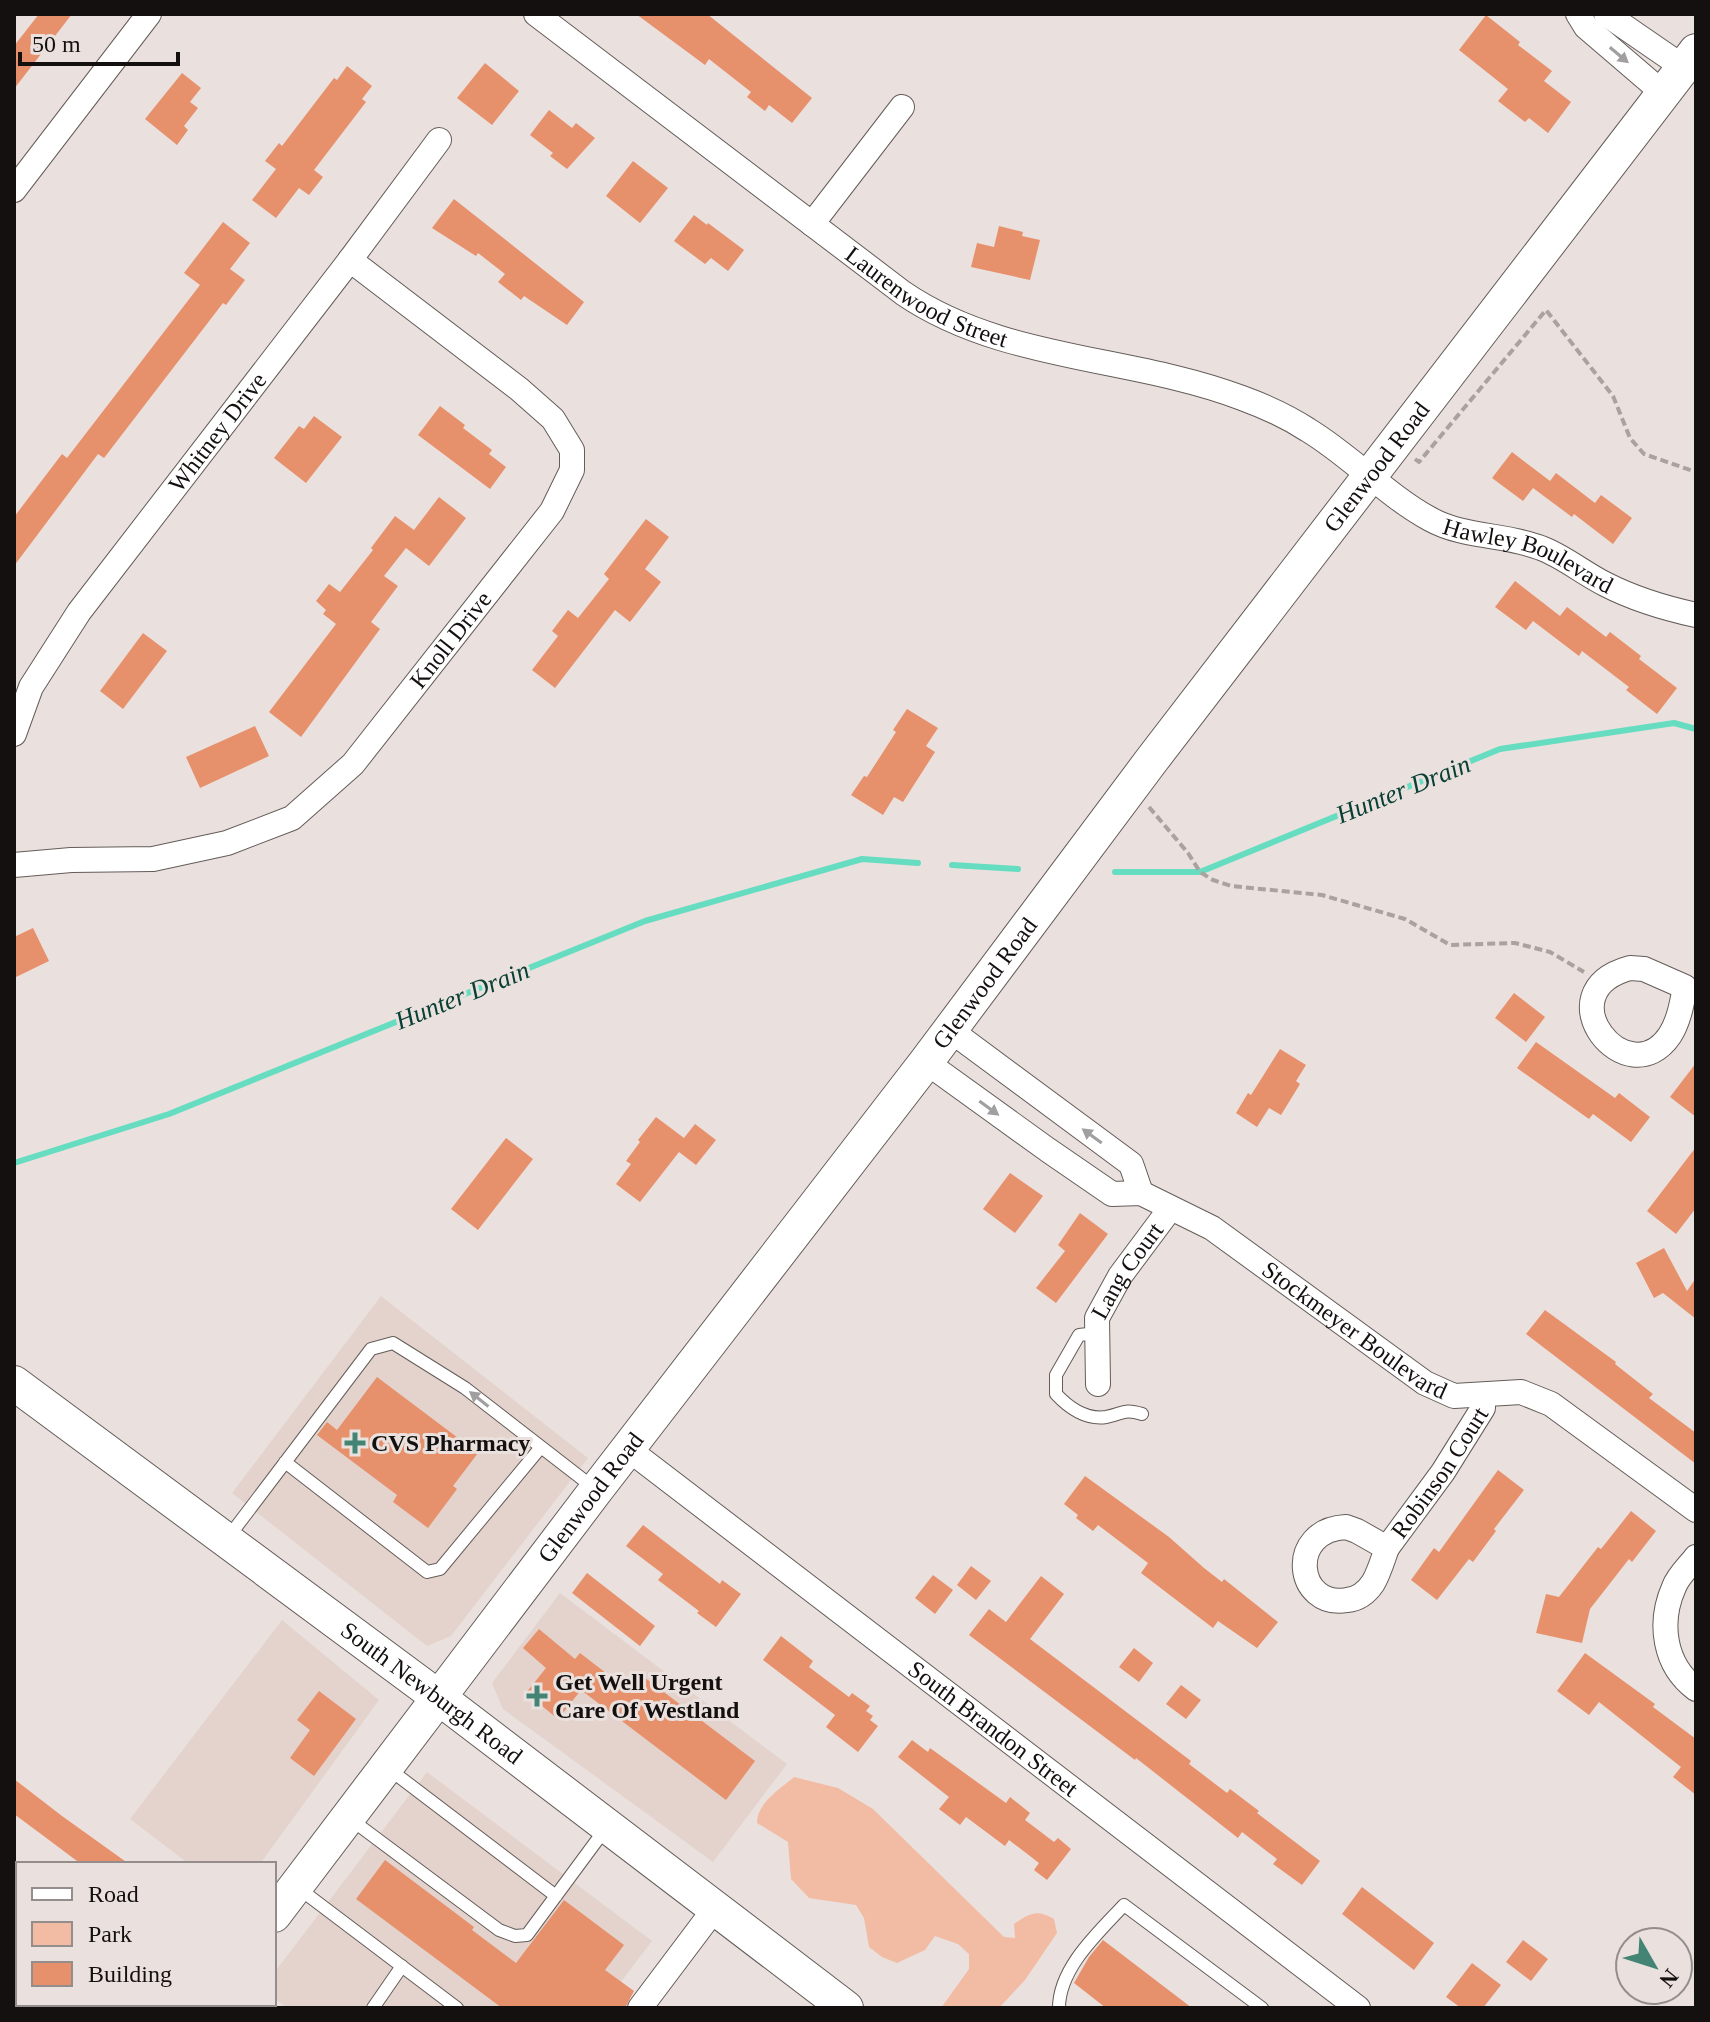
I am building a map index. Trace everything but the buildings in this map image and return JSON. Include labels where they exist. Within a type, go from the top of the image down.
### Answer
[{"type":"street","points":[[14,190],[149,14]]},
{"type":"street","name":"Laurenwood Street","points":[[536,14],[903,293],[953,323],[1006,339],[1202,385],[1243,399],[1308,430],[1371,476]]},
{"type":"street","points":[[1578,14],[1586,27],[1681,70]]},
{"type":"street","points":[[1606,14],[1681,70]]},
{"type":"street","name":"Glenwood Road","points":[[276,1912],[1681,70]]},
{"type":"street","points":[[812,224],[902,107]]},
{"type":"street","name":"Whitney Drive","points":[[14,734],[31,687],[79,612],[439,140]]},
{"type":"street","name":"Knoll Drive","points":[[14,865],[71,860],[153,859],[227,843],[292,818],[353,764],[552,511],[566,487],[572,470],[572,450],[553,419],[519,389],[350,260]]},
{"type":"street","name":"Hawley Boulevard","points":[[1371,476],[1433,521],[1472,534],[1541,547],[1629,595],[1696,615]]},
{"type":"street","points":[[1630,968],[1691,983],[1670,1036],[1659,1046],[1631,1054],[1617,1050],[1596,1029],[1592,1016],[1593,1003],[1602,984],[1617,972],[1630,968]]},
{"type":"street","points":[[950,1030],[1131,1164],[1141,1193]]},
{"type":"street","name":"Stockmeyer Boulevard","points":[[926,1062],[1112,1194],[1141,1193],[1212,1228],[1425,1383],[1454,1396],[1521,1392],[1551,1404],[1696,1510]]},
{"type":"street","points":[[1037,1143],[1059,1112]]},
{"type":"street","name":"Lang Court","points":[[1098,1384],[1097,1318],[1120,1276],[1170,1209]]},
{"type":"street","name":"South Newburgh Road","points":[[14,1383],[438,1697],[846,2008]]},
{"type":"street","name":"Robinson Court","points":[[1387,1548],[1443,1472],[1483,1408],[1483,1395]]},
{"type":"street","name":"South Brandon Street","points":[[628,1449],[1358,2008]]},
{"type":"street","points":[[1696,1557],[1674,1584],[1665,1611],[1665,1641],[1686,1682],[1696,1689]]},
{"type":"street","points":[[640,2008],[716,1907]]},
{"type":"lane","points":[[1097,1333],[1079,1335],[1056,1375],[1056,1394],[1070,1409],[1093,1418],[1108,1417],[1127,1409],[1142,1414]]},
{"type":"lane","points":[[227,1540],[371,1349],[393,1343],[465,1388],[596,1490]]},
{"type":"lane","points":[[285,1462],[427,1572],[440,1569],[541,1447]]},
{"type":"lane","points":[[386,1767],[556,1896]]},
{"type":"lane","points":[[349,1818],[499,1930],[515,1936],[527,1935],[608,1825]]},
{"type":"lane","points":[[297,1886],[457,2008]]},
{"type":"lane","points":[[1059,2008],[1059,1995],[1072,1968],[1124,1905],[1262,2008]]},
{"type":"lane","points":[[373,2008],[402,1966]]},
{"type":"path","points":[[1419,462],[1546,310],[1613,396],[1630,438],[1644,454],[1696,472]]},
{"type":"path","points":[[1129,791],[1146,804],[1188,853],[1200,872],[1213,880],[1231,886],[1322,895],[1405,919],[1450,945],[1515,943],[1550,952],[1602,984]]},
{"type":"shaded area","points":[[381,1296],[588,1458],[451,1636],[427,1646],[232,1493]]},
{"type":"shaded area","points":[[560,1593],[787,1764],[713,1862],[503,1709],[492,1683]]},
{"type":"shaded area","points":[[282,1620],[379,1700],[261,1862],[186,1862],[130,1819]]},
{"type":"shaded area","points":[[427,1772],[652,1941],[601,2008],[287,2008],[276,2000],[276,1970]]},
{"type":"green space","points":[[794,1777],[838,1788],[873,1809],[1004,1937],[1015,1938],[1014,1924],[1029,1915],[1038,1913],[1054,1919],[1057,1933],[1025,1980],[999,2008],[941,2008],[969,1969],[969,1954],[958,1944],[935,1936],[925,1950],[897,1963],[869,1947],[864,1918],[856,1905],[809,1898],[791,1879],[788,1842],[757,1823],[765,1803]]},
{"type":"waterway","name":"Hunter Drain","points":[[1115,872],[1200,872],[1500,749],[1674,723],[1696,729]]},
{"type":"waterway","name":"Hunter Drain","points":[[14,1163],[169,1114],[645,921],[862,859],[918,863]]},
{"type":"waterway","name":"Hunter Drain","points":[[952,865],[1018,869]]},
{"type":"place","name":"CVS Pharmacy","points":[[355,1443]]},
{"type":"place","name":"Get Well Urgent Care Of Westland","points":[[537,1696]]}]
